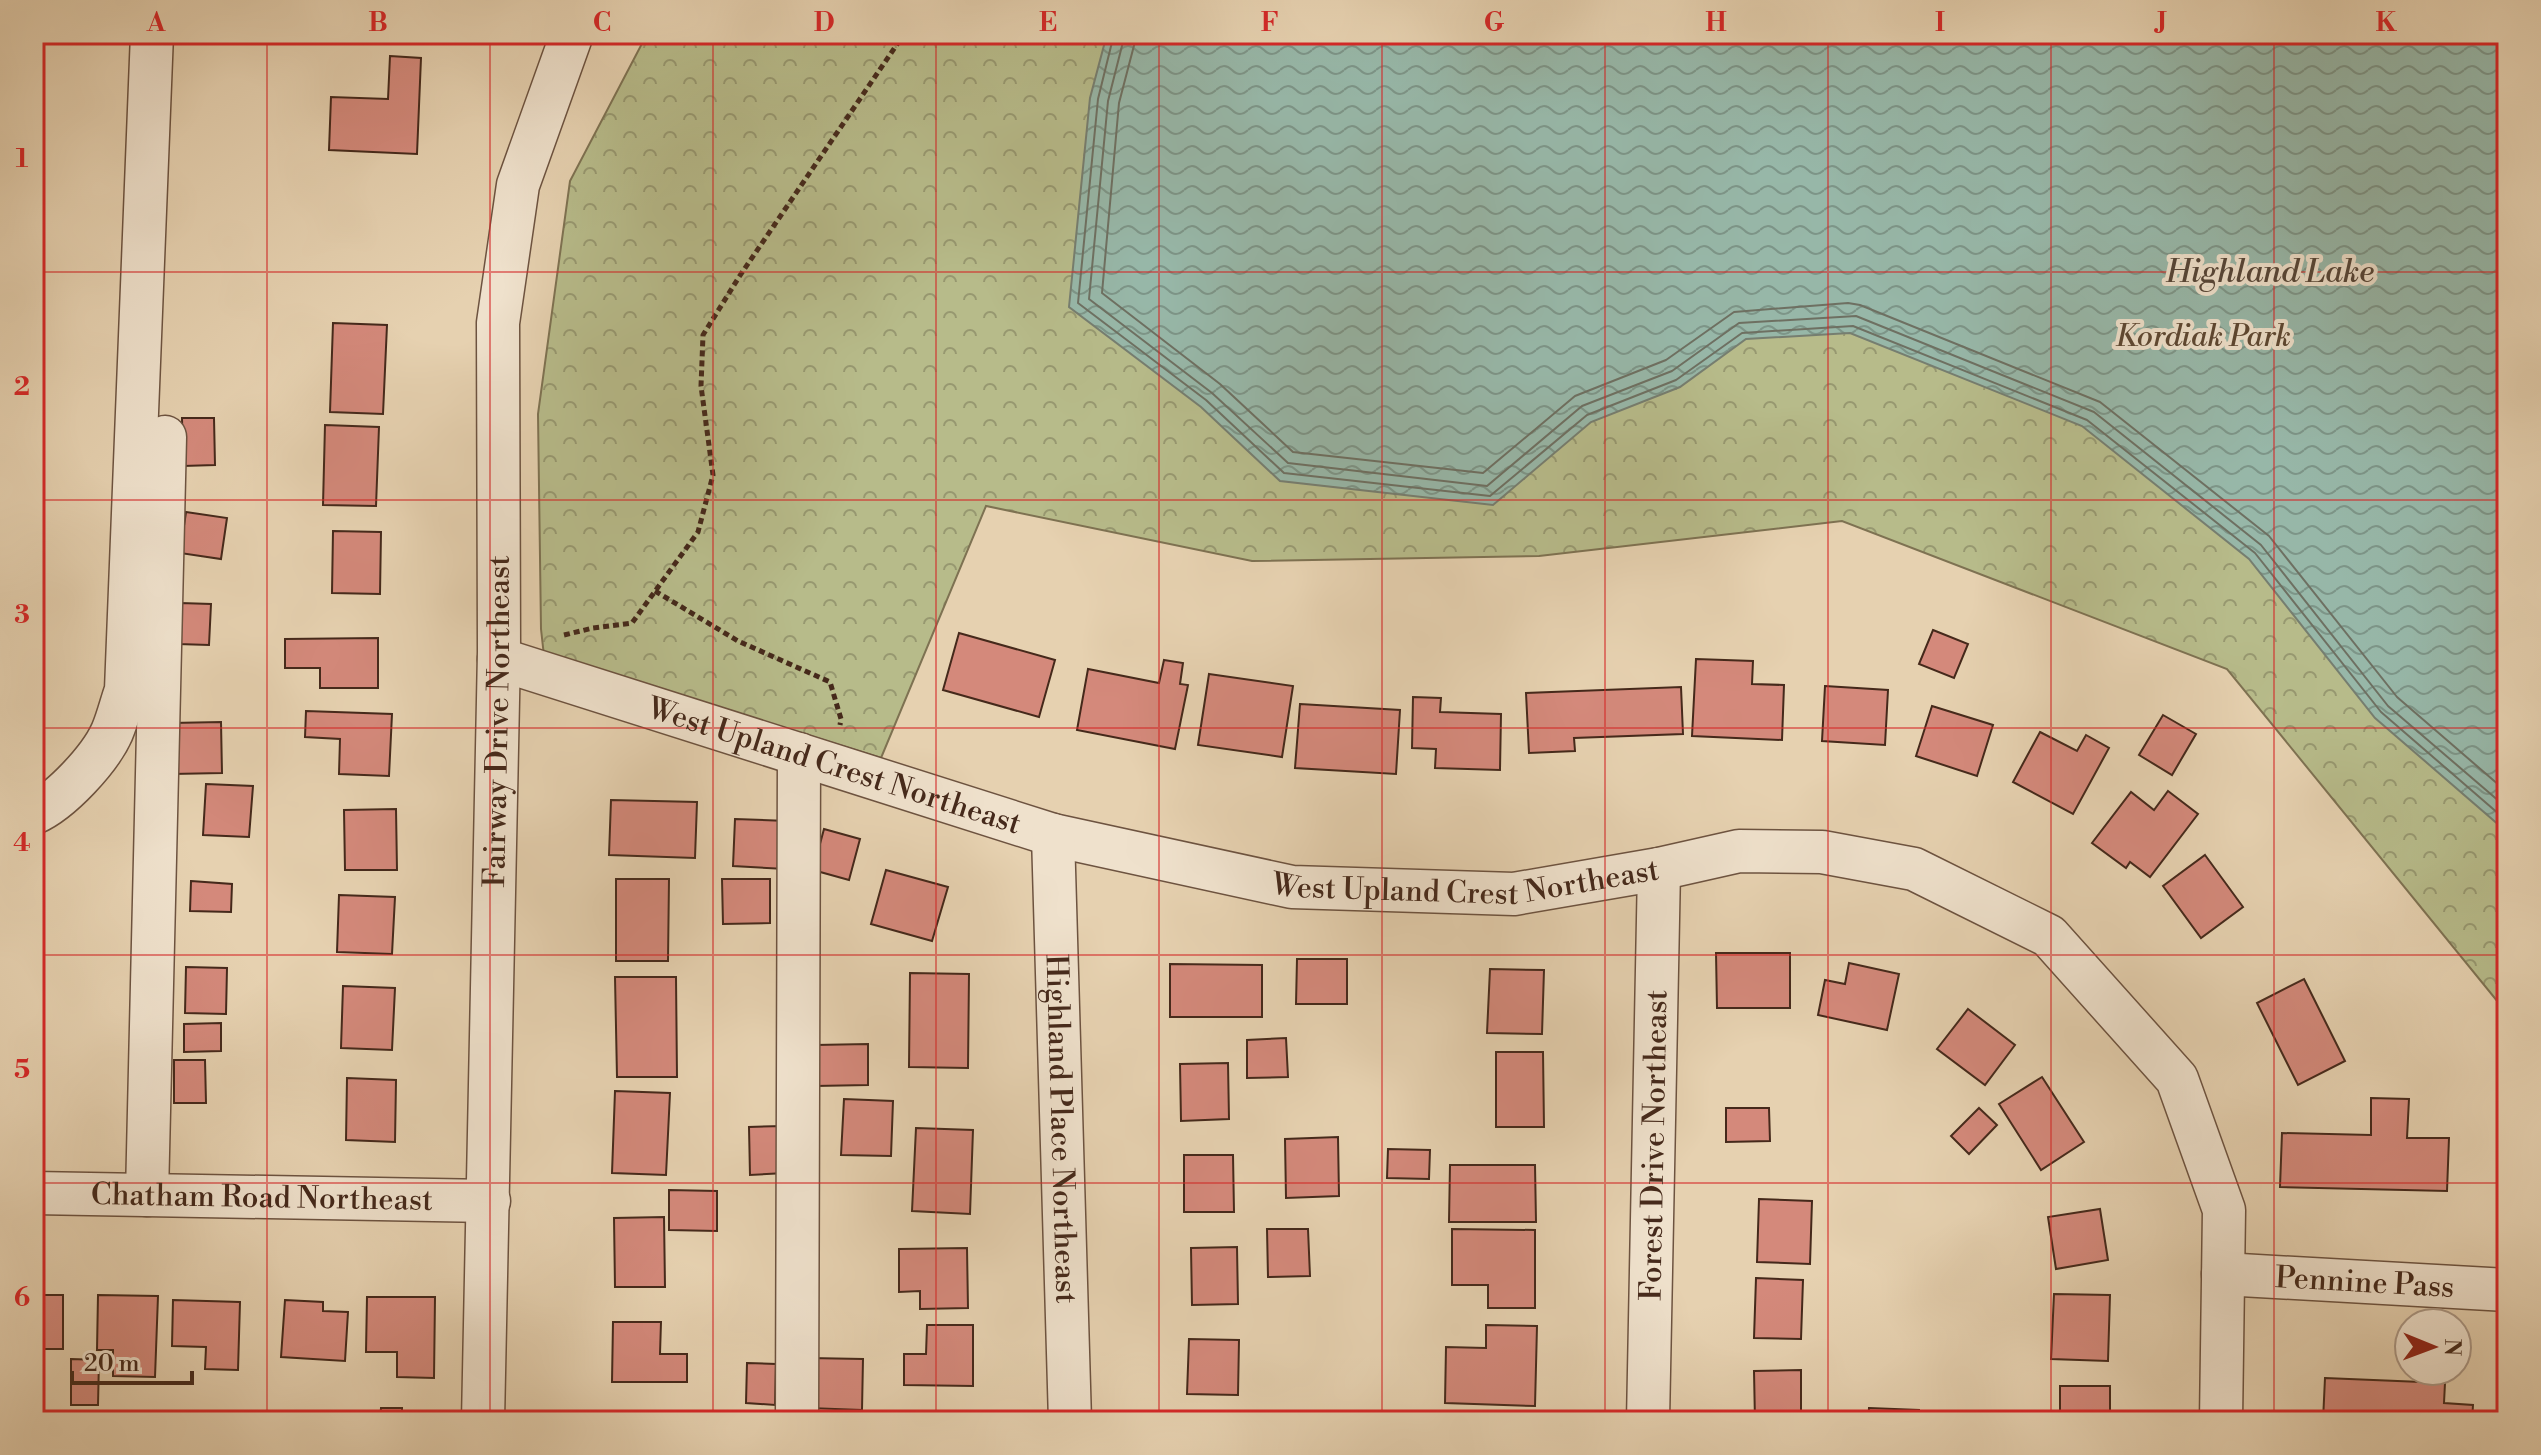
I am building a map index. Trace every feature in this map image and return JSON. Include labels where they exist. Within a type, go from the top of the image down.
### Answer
[{"type":"street","points":[[34,813],[42,810],[82,775],[111,735],[126,690],[152,34]]},
{"type":"street","name":"Fairway Drive Northeast","points":[[483,1421],[499,656],[498,323],[518,185],[572,34]]},
{"type":"street","points":[[147,1195],[165,437]]},
{"type":"street","name":"West Upland Crest Northeast","points":[[499,656],[1053,835],[1292,887],[1514,894],[1659,869],[1739,851],[1822,852],[1914,869],[2049,936],[2177,1079],[2224,1210],[2221,1421]]},
{"type":"street","points":[[797,1421],[817,760]]},
{"type":"street","name":"Highland Place Northeast","points":[[1053,835],[1070,1421]]},
{"type":"street","name":"Forest Drive Northeast","points":[[1648,1421],[1659,869]]},
{"type":"street","name":"Chatham Road Northeast","points":[[34,1193],[489,1201]]},
{"type":"street","name":"Pennine Pass","points":[[2223,1274],[2507,1290]]},
{"type":"path","points":[[499,656],[593,628],[632,623],[698,532],[713,475],[701,386],[703,335],[904,34]]},
{"type":"path","points":[[655,591],[738,641],[830,682],[841,719],[817,760]]},
{"type":"green space","name":"Kordiak Park","points":[[647,34],[2507,34],[2507,1031],[2498,1002],[2227,669],[1842,521],[1539,556],[1252,561],[986,506],[881,758],[544,656],[538,414],[570,181]]},
{"type":"water","name":"Highland Lake","points":[[1107,34],[2507,34],[2507,832],[2375,718],[2249,559],[2082,426],[1850,333],[1746,339],[1680,387],[1591,422],[1493,505],[1280,481],[1201,407],[1069,307],[1090,98]]},
{"type":"building","points":[[390,56],[421,58],[417,154],[329,150],[331,97],[388,99]]},
{"type":"building","points":[[333,323],[387,325],[383,414],[330,412]]},
{"type":"building","points":[[182,418],[214,418],[215,465],[183,466]]},
{"type":"building","points":[[325,425],[379,427],[376,506],[323,505]]},
{"type":"building","points":[[186,512],[227,518],[221,559],[180,553]]},
{"type":"building","points":[[333,531],[381,532],[380,594],[332,593]]},
{"type":"building","points":[[180,603],[211,604],[209,645],[178,644]]},
{"type":"building","points":[[1933,630],[1968,644],[1954,678],[1919,664]]},
{"type":"building","points":[[959,633],[1055,660],[1039,717],[943,690]]},
{"type":"building","points":[[378,638],[378,688],[320,688],[320,668],[285,668],[285,639]]},
{"type":"building","points":[[1696,659],[1753,661],[1752,684],[1784,685],[1782,740],[1692,736]]},
{"type":"building","points":[[1164,660],[1183,663],[1180,684],[1188,685],[1175,749],[1077,730],[1088,669],[1159,683]]},
{"type":"building","points":[[1209,674],[1293,686],[1282,757],[1198,745]]},
{"type":"building","points":[[1825,686],[1888,690],[1885,745],[1822,741]]},
{"type":"building","points":[[1681,687],[1683,734],[1574,738],[1575,751],[1529,753],[1526,693]]},
{"type":"building","points":[[1413,697],[1441,698],[1440,712],[1501,714],[1500,770],[1435,768],[1436,749],[1412,748]]},
{"type":"building","points":[[1300,704],[1400,710],[1396,774],[1295,768]]},
{"type":"building","points":[[1932,706],[1993,725],[1977,776],[1916,756]]},
{"type":"building","points":[[306,711],[392,714],[389,776],[339,774],[340,739],[305,737]]},
{"type":"building","points":[[2163,715],[2196,734],[2172,775],[2139,755]]},
{"type":"building","points":[[221,722],[222,773],[172,774],[171,723]]},
{"type":"building","points":[[2040,732],[2077,751],[2086,735],[2109,748],[2073,814],[2013,782]]},
{"type":"building","points":[[206,784],[253,786],[249,837],[203,835]]},
{"type":"building","points":[[2168,791],[2198,814],[2150,877],[2130,862],[2126,868],[2092,843],[2131,792],[2154,810]]},
{"type":"building","points":[[611,800],[697,802],[695,858],[609,855]]},
{"type":"building","points":[[396,809],[397,870],[345,870],[344,810]]},
{"type":"building","points":[[735,819],[787,821],[785,869],[733,866]]},
{"type":"building","points":[[824,829],[860,839],[849,880],[813,870]]},
{"type":"building","points":[[2205,855],[2243,907],[2201,938],[2163,886]]},
{"type":"building","points":[[886,870],[948,887],[932,941],[871,924]]},
{"type":"building","points":[[616,879],[669,879],[668,961],[616,961]]},
{"type":"building","points":[[722,879],[770,879],[770,923],[723,924]]},
{"type":"building","points":[[191,881],[232,884],[231,912],[190,911]]},
{"type":"building","points":[[339,895],[395,897],[392,954],[337,952]]},
{"type":"building","points":[[1716,953],[1790,953],[1790,1008],[1717,1008]]},
{"type":"building","points":[[1297,959],[1347,959],[1347,1004],[1296,1004]]},
{"type":"building","points":[[1849,963],[1899,974],[1887,1030],[1818,1015],[1825,980],[1845,984]]},
{"type":"building","points":[[1170,964],[1262,965],[1262,1017],[1170,1017]]},
{"type":"building","points":[[186,967],[227,968],[226,1014],[185,1013]]},
{"type":"building","points":[[1490,969],[1544,970],[1542,1034],[1487,1033]]},
{"type":"building","points":[[910,973],[969,974],[968,1068],[909,1067]]},
{"type":"building","points":[[615,977],[676,977],[677,1077],[617,1077]]},
{"type":"building","points":[[2304,979],[2345,1061],[2298,1085],[2257,1003]]},
{"type":"building","points":[[343,986],[395,988],[392,1050],[341,1048]]},
{"type":"building","points":[[1968,1009],[2015,1045],[1985,1085],[1937,1049]]},
{"type":"building","points":[[221,1023],[221,1051],[184,1052],[184,1024]]},
{"type":"building","points":[[1286,1038],[1288,1077],[1247,1078],[1247,1040]]},
{"type":"building","points":[[868,1044],[868,1085],[815,1086],[815,1045]]},
{"type":"building","points":[[1496,1052],[1543,1052],[1544,1127],[1496,1127]]},
{"type":"building","points":[[174,1060],[205,1060],[206,1103],[174,1103]]},
{"type":"building","points":[[1228,1063],[1229,1119],[1181,1121],[1180,1064]]},
{"type":"building","points":[[2042,1077],[2084,1142],[2041,1170],[1999,1104]]},
{"type":"building","points":[[347,1078],[396,1080],[395,1142],[346,1140]]},
{"type":"building","points":[[615,1091],[670,1093],[666,1175],[612,1173]]},
{"type":"building","points":[[2371,1098],[2409,1099],[2407,1138],[2449,1138],[2447,1191],[2280,1187],[2282,1133],[2371,1135]]},
{"type":"building","points":[[844,1099],[893,1101],[891,1156],[841,1155]]},
{"type":"building","points":[[1726,1108],[1769,1108],[1770,1141],[1726,1142]]},
{"type":"building","points":[[1979,1108],[1997,1125],[1969,1154],[1951,1136]]},
{"type":"building","points":[[783,1126],[785,1173],[750,1175],[749,1127]]},
{"type":"building","points":[[916,1128],[973,1130],[970,1214],[912,1211]]},
{"type":"building","points":[[1338,1137],[1339,1196],[1286,1198],[1285,1139]]},
{"type":"building","points":[[1388,1149],[1430,1150],[1429,1179],[1387,1178]]},
{"type":"building","points":[[1184,1155],[1233,1155],[1234,1212],[1184,1212]]},
{"type":"building","points":[[1450,1165],[1535,1165],[1536,1222],[1449,1222]]},
{"type":"building","points":[[669,1190],[717,1191],[717,1231],[669,1230]]},
{"type":"building","points":[[1759,1199],[1812,1201],[1810,1264],[1757,1262]]},
{"type":"building","points":[[2100,1209],[2108,1260],[2056,1269],[2048,1217]]},
{"type":"building","points":[[664,1217],[665,1287],[615,1287],[614,1218]]},
{"type":"building","points":[[1267,1229],[1308,1229],[1310,1276],[1268,1277]]},
{"type":"building","points":[[1452,1229],[1535,1230],[1535,1308],[1488,1308],[1488,1285],[1452,1285]]},
{"type":"building","points":[[1237,1247],[1238,1304],[1192,1305],[1191,1248]]},
{"type":"building","points":[[967,1248],[968,1308],[920,1309],[920,1291],[899,1292],[899,1249]]},
{"type":"building","points":[[1756,1278],[1803,1280],[1801,1339],[1754,1338]]},
{"type":"building","points":[[2054,1294],[2110,1295],[2108,1361],[2051,1359]]},
{"type":"building","points":[[34,1295],[63,1295],[63,1349],[34,1349]]},
{"type":"building","points":[[98,1295],[158,1296],[155,1377],[113,1376],[113,1350],[97,1350]]},
{"type":"building","points":[[367,1297],[435,1297],[434,1378],[397,1377],[397,1352],[366,1352]]},
{"type":"building","points":[[173,1300],[240,1302],[238,1370],[205,1369],[206,1347],[172,1346]]},
{"type":"building","points":[[285,1300],[323,1302],[323,1311],[348,1312],[345,1361],[281,1357]]},
{"type":"building","points":[[613,1322],[661,1322],[660,1354],[687,1354],[687,1382],[612,1382]]},
{"type":"building","points":[[927,1325],[973,1325],[973,1386],[904,1385],[904,1354],[926,1354]]},
{"type":"building","points":[[1486,1325],[1537,1326],[1535,1406],[1445,1403],[1446,1347],[1486,1348]]},
{"type":"building","points":[[1189,1339],[1239,1340],[1238,1395],[1187,1394]]},
{"type":"building","points":[[809,1358],[863,1359],[862,1410],[808,1408]]},
{"type":"building","points":[[71,1359],[99,1360],[98,1405],[71,1405]]},
{"type":"building","points":[[747,1363],[776,1364],[775,1405],[746,1403]]},
{"type":"building","points":[[1801,1370],[1801,1421],[1755,1421],[1754,1371]]},
{"type":"building","points":[[2325,1378],[2393,1381],[2393,1387],[2445,1387],[2444,1403],[2473,1405],[2472,1421],[2323,1421]]},
{"type":"building","points":[[2060,1386],[2110,1386],[2110,1421],[2060,1421]]},
{"type":"building","points":[[381,1408],[402,1408],[402,1421],[380,1421]]},
{"type":"building","points":[[1869,1408],[1919,1410],[1919,1421],[1868,1421]]},
{"type":"building","points":[[610,1412],[671,1414],[671,1421],[610,1421]]},
{"type":"building","points":[[1267,1413],[1308,1415],[1308,1421],[1267,1421]]},
{"type":"building","points":[[217,1414],[254,1414],[254,1421],[217,1421]]},
{"type":"building","points":[[730,1415],[774,1415],[774,1421],[730,1421]]},
{"type":"building","points":[[925,1415],[974,1417],[974,1421],[925,1421]]},
{"type":"building","points":[[1463,1415],[1533,1417],[1533,1421],[1462,1421]]}]
